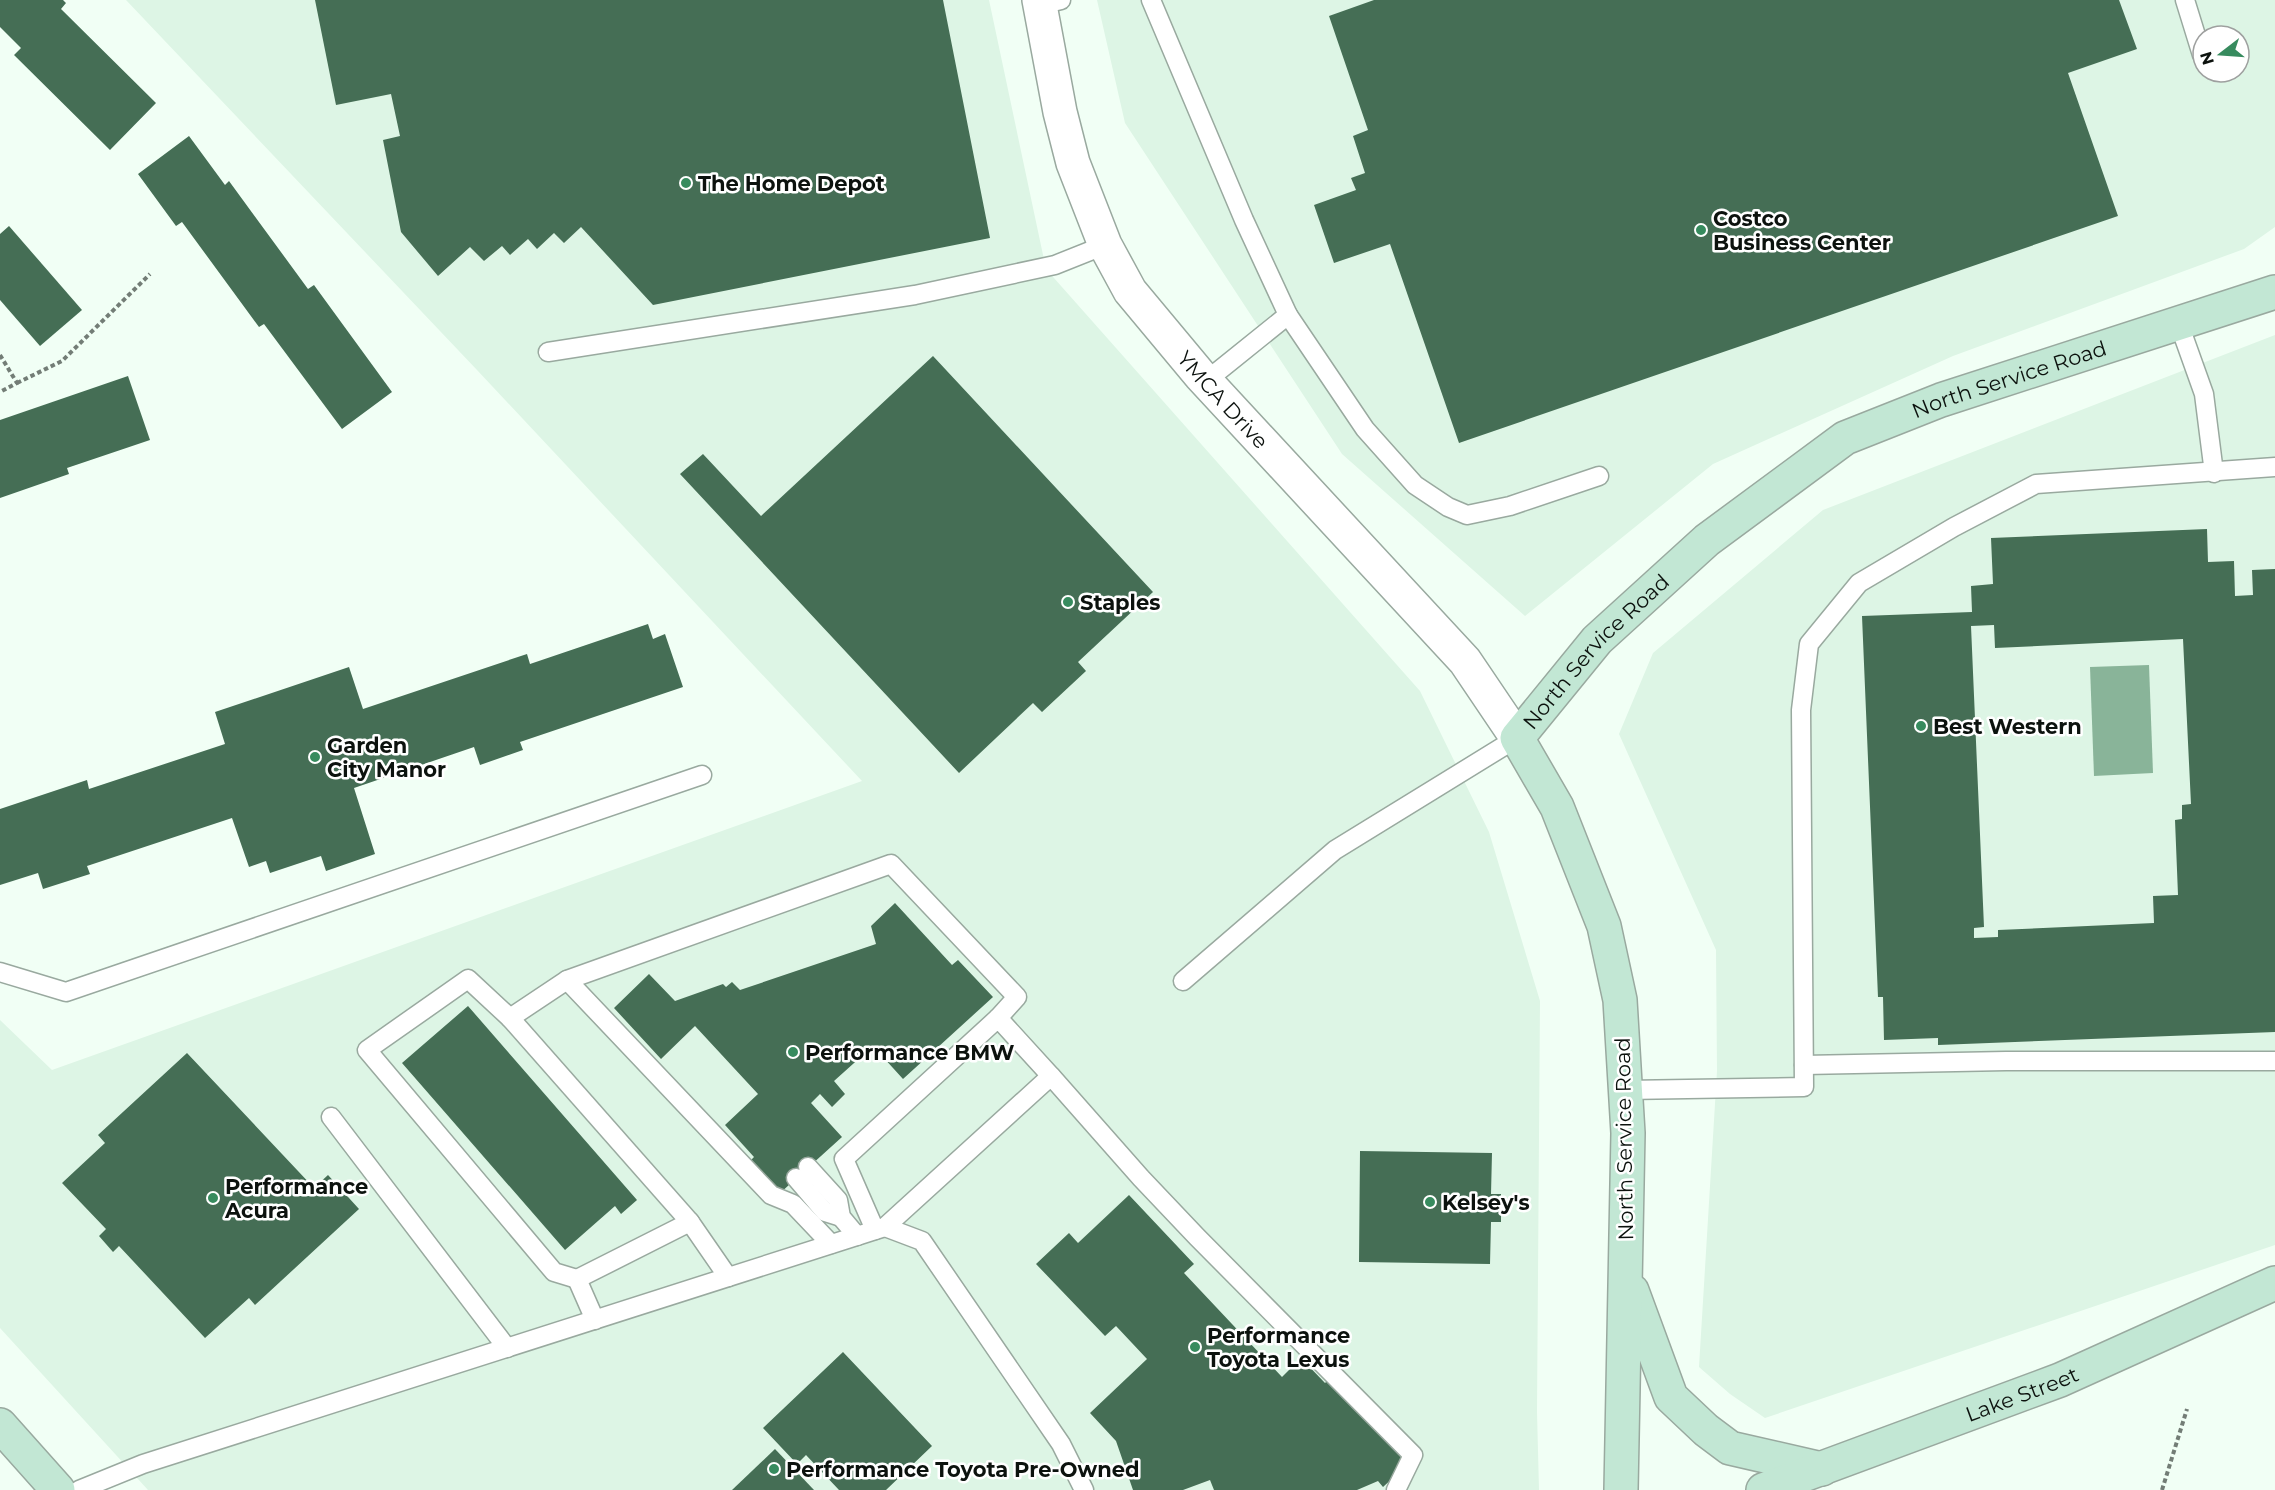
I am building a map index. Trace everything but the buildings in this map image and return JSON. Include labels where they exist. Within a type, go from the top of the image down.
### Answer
[{"type":"street","name":"YMCA Drive","points":[[1047,2],[1062,122],[1073,163],[1105,245],[1130,291],[1206,381],[1465,661],[1517,738]]},
{"type":"street","name":"North Service Road","points":[[1620,1490],[1628,1133],[1620,1000],[1604,926],[1557,807],[1517,738],[1597,640],[1707,540],[1845,438],[1941,400],[2275,292]]},
{"type":"street","points":[[1625,1272],[1671,1397],[1706,1430],[1730,1448],[1822,1469]]},
{"type":"street","name":"Lake Street","points":[[1763,1490],[2060,1380],[2275,1283]]},
{"type":"street","points":[[0,1425],[58,1490]]},
{"type":"lane","points":[[1151,0],[1244,220],[1288,315],[1365,429],[1416,485],[1449,507],[1467,515],[1510,506],[1599,476]]},
{"type":"lane","points":[[2185,0],[2192,24]]},
{"type":"lane","points":[[548,352],[915,295],[1055,266],[1105,245]]},
{"type":"lane","points":[[1206,381],[1288,315]]},
{"type":"lane","points":[[2179,324],[2204,394],[2214,473]]},
{"type":"lane","points":[[1626,1090],[1804,1087],[1801,710],[1809,645],[1859,583],[1936,537],[2036,484],[2275,467]]},
{"type":"lane","points":[[1183,981],[1335,850],[1517,738]]},
{"type":"lane","points":[[0,972],[66,992],[702,775]]},
{"type":"lane","points":[[510,1018],[567,980],[891,864],[1017,996],[998,1018],[844,1159],[880,1228],[922,1241],[1061,1444],[1084,1490]]},
{"type":"lane","points":[[690,1222],[578,1279],[554,1272],[367,1050],[468,979],[510,1018],[690,1222],[728,1278]]},
{"type":"lane","points":[[567,980],[771,1195],[793,1204],[831,1244]]},
{"type":"lane","points":[[998,1018],[1141,1179],[1413,1455],[1396,1490]]},
{"type":"lane","points":[[1804,1065],[2006,1061],[2275,1061]]},
{"type":"lane","points":[[79,1490],[143,1464],[880,1228],[1051,1076]]},
{"type":"lane","points":[[331,1117],[507,1348]]},
{"type":"lane","points":[[802,1173],[825,1212],[841,1216],[857,1236]]},
{"type":"lane","points":[[578,1279],[595,1320]]},
{"type":"path","points":[[0,392],[62,361],[150,274]]},
{"type":"path","points":[[0,355],[17,383]]},
{"type":"path","points":[[2162,1490],[2187,1409]]},
{"type":"shaded area","points":[[126,0],[989,0],[1046,269],[1420,691],[1489,832],[1540,1001],[1537,1412],[1539,1490],[148,1490],[0,1328],[0,1020],[52,1070],[862,781]]},
{"type":"shaded area","points":[[1097,0],[2275,0],[2275,227],[2244,249],[1953,356],[1713,464],[1525,616],[1342,454],[1125,123]]},
{"type":"shaded area","points":[[2275,335],[2275,1245],[1765,1418],[1730,1394],[1699,1367],[1717,1071],[1716,950],[1619,734],[1653,653],[1823,510]]},
{"type":"shaded area","points":[[2149,665],[2153,773],[2094,776],[2090,667]]},
{"type":"place","name":"The Home Depot","points":[[686,183]]},
{"type":"place","name":"Costco Business Center","points":[[1701,230]]},
{"type":"place","name":"Staples","points":[[1068,602]]},
{"type":"place","name":"Best Western","points":[[1921,726]]},
{"type":"place","name":"Garden City Manor","points":[[315,757]]},
{"type":"place","name":"Performance BMW","points":[[793,1052]]},
{"type":"place","name":"Performance Acura","points":[[213,1198]]},
{"type":"place","name":"Kelsey's","points":[[1430,1202]]},
{"type":"place","name":"Performance Toyota Lexus","points":[[1195,1347]]},
{"type":"place","name":"Performance Toyota Pre-Owned","points":[[774,1469]]}]
